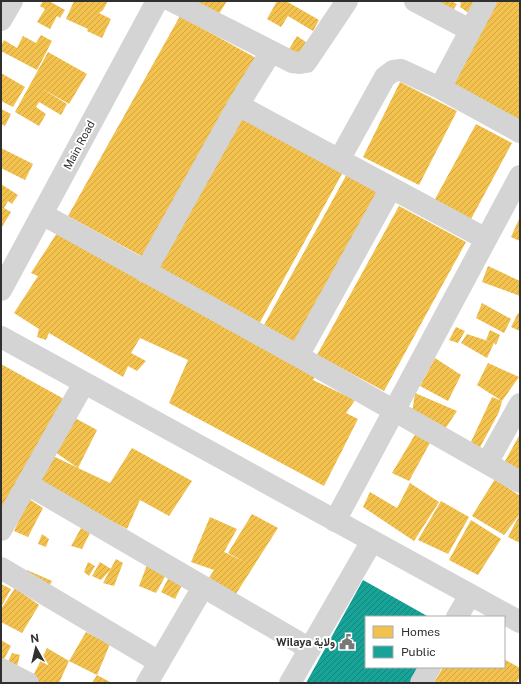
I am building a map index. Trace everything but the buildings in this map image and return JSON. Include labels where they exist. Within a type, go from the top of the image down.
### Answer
[{"type":"street","name":"Main Road","points":[[1,290],[157,1]]},
{"type":"street","points":[[172,1],[271,52],[292,62],[300,64],[306,62],[347,1]]},
{"type":"street","points":[[415,1],[470,30]]},
{"type":"street","points":[[440,88],[486,1]]},
{"type":"street","points":[[145,272],[238,105],[271,52]]},
{"type":"street","points":[[339,160],[386,77],[393,71],[402,70],[440,88],[520,132]]},
{"type":"street","points":[[238,105],[486,239]]},
{"type":"street","points":[[335,521],[486,239],[518,185]]},
{"type":"street","points":[[298,356],[391,188]]},
{"type":"street","points":[[42,214],[298,356],[520,482]]},
{"type":"street","points":[[1,337],[520,622]]},
{"type":"street","points":[[1,530],[84,383]]},
{"type":"street","points":[[487,463],[520,404]]},
{"type":"street","points":[[26,484],[310,649]]},
{"type":"street","points":[[290,683],[372,541]]},
{"type":"street","points":[[1,568],[159,662]]},
{"type":"street","points":[[146,683],[203,587]]},
{"type":"street","points":[[458,616],[470,594]]},
{"type":"street","points":[[421,683],[429,668]]},
{"type":"street","points":[[1,669],[28,683]]},
{"type":"place","name":"Wilaya ولاية","points":[[347,642]]}]
